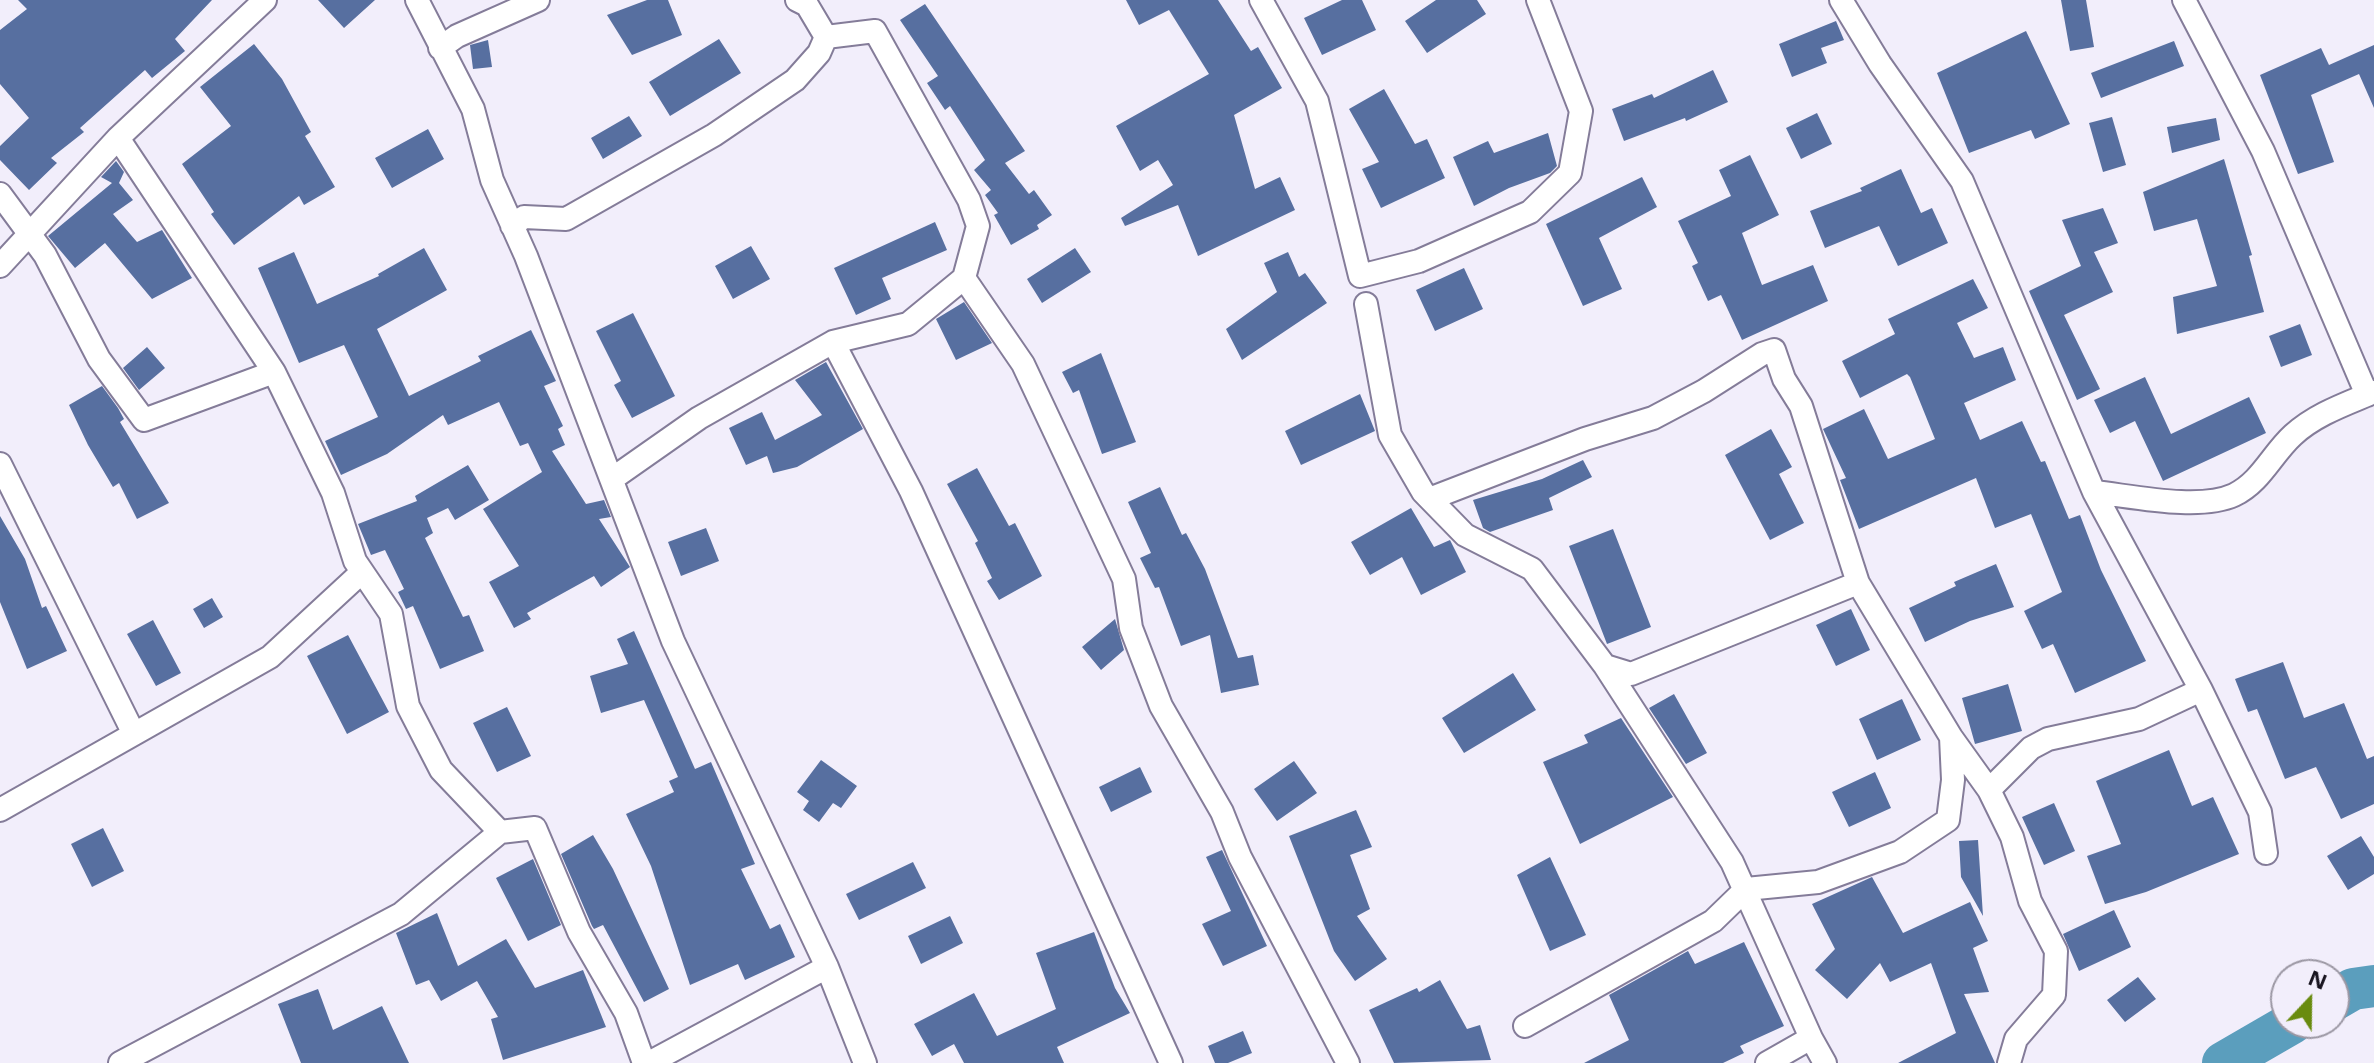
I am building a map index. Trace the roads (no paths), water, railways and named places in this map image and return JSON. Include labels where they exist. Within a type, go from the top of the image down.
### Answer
[{"type":"street","points":[[0,266],[26,234],[118,138],[265,0]]},
{"type":"street","points":[[417,0],[473,109],[492,180],[612,479],[673,641],[827,967],[865,1063]]},
{"type":"street","points":[[440,48],[457,36],[538,0]]},
{"type":"street","points":[[797,0],[807,5],[826,37]]},
{"type":"street","points":[[1261,0],[1317,101],[1360,276],[1419,261],[1530,212],[1570,173],[1581,111],[1538,0]]},
{"type":"street","points":[[1841,0],[1880,64],[1962,181],[2094,492],[2201,690],[2260,812],[2266,853]]},
{"type":"street","points":[[2094,492],[2196,502],[2234,495],[2256,480],[2292,436],[2326,412],[2370,393],[2263,151],[2184,0]]},
{"type":"street","points":[[612,479],[699,418],[833,342],[908,324],[964,278],[978,226],[969,200],[923,122],[914,95],[875,31],[826,37]]},
{"type":"street","points":[[512,226],[524,217],[566,219],[714,135],[795,80],[819,53],[826,37]]},
{"type":"street","points":[[118,138],[274,372],[333,493],[347,540],[362,572],[391,614],[408,706],[441,770],[500,832]]},
{"type":"street","points":[[0,194],[26,234],[45,255],[99,359],[144,420],[274,372]]},
{"type":"street","points":[[964,278],[1023,364],[1124,579],[1131,628],[1161,706],[1222,812],[1240,857],[1348,1063]]},
{"type":"street","points":[[1366,304],[1390,435],[1423,492],[1465,535],[1532,569],[1605,666],[1746,889],[1811,1038],[1825,1063]]},
{"type":"street","points":[[833,342],[911,491],[1171,1063]]},
{"type":"street","points":[[1432,498],[1585,439],[1653,418],[1774,350],[1784,379],[1801,406],[1858,583],[1951,737],[1989,790],[2012,837],[2030,901],[2056,951],[2054,995],[2016,1039],[2009,1063]]},
{"type":"street","points":[[0,464],[133,732]]},
{"type":"street","points":[[0,810],[270,657],[362,572]]},
{"type":"street","points":[[1605,666],[1631,674],[1858,583]]},
{"type":"street","points":[[1989,790],[2031,748],[2048,739],[2139,719],[2201,690]]},
{"type":"street","points":[[1525,1026],[1713,921],[1746,889],[1818,882],[1900,852],[1925,838],[1948,820],[1953,780],[1951,737]]},
{"type":"street","points":[[120,1063],[401,914],[500,832],[535,828],[579,932],[626,1013],[646,1063],[827,967]]},
{"type":"street","points":[[1767,1063],[1811,1038]]},
{"type":"waterway","points":[[2350,991],[2374,986]]},
{"type":"waterway","points":[[2223,1063],[2270,1036]]}]
